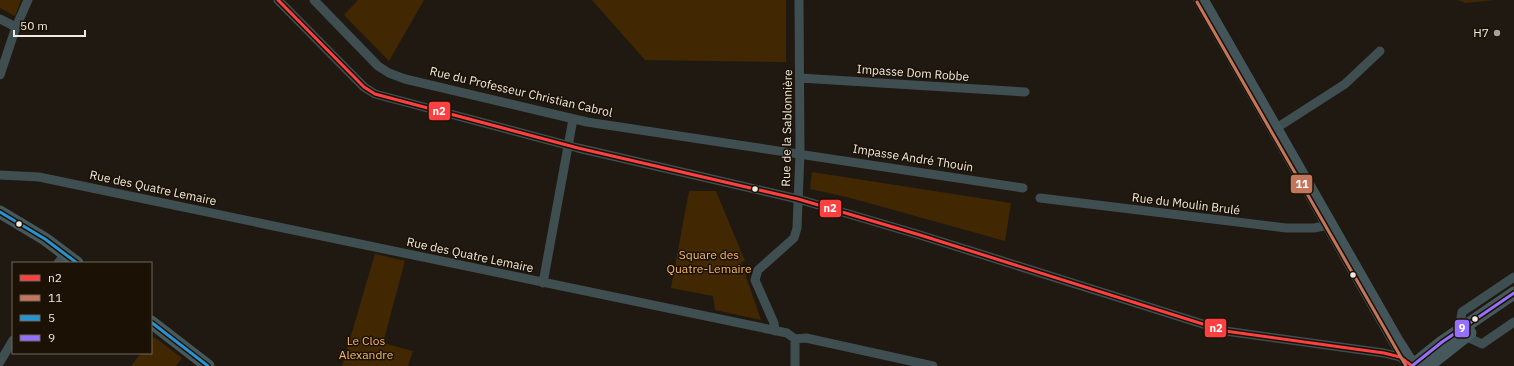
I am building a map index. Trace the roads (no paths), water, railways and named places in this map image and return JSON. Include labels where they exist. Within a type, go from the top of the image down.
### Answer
[{"type":"main road","points":[[1201,0],[1329,225],[1412,366],[1462,333],[1514,303]]},
{"type":"main road","points":[[0,212],[20,223],[62,258],[74,262]]},
{"type":"main road","points":[[1428,366],[1462,333],[1514,293]]},
{"type":"main road","points":[[152,323],[208,366]]},
{"type":"street","points":[[0,75],[16,27],[28,0]]},
{"type":"street","points":[[278,0],[364,87],[375,94],[568,145],[798,200],[928,237],[1225,331],[1384,352],[1400,357],[1412,366]]},
{"type":"street","name":"Rue du Professeur Christian Cabrol","points":[[314,0],[378,66],[389,73],[573,119],[800,153]]},
{"type":"street","name":"Rue de la Sablonnière","points":[[775,331],[774,323],[755,280],[758,270],[794,238],[797,228],[800,153],[799,0]]},
{"type":"street","points":[[0,19],[16,27]]},
{"type":"street","points":[[1275,129],[1345,84],[1380,51]]},
{"type":"street","name":"Impasse Dom Robbe","points":[[800,78],[1025,92]]},
{"type":"street","points":[[543,283],[573,119]]},
{"type":"street","name":"Impasse André Thouin","points":[[800,153],[1023,188]]},
{"type":"street","name":"Rue des Quatre Lemaire","points":[[0,175],[39,177],[786,333],[794,339],[806,338],[933,366]]},
{"type":"street","name":"Rue du Moulin Brulé","points":[[1040,198],[1286,228],[1314,228],[1329,225]]},
{"type":"street","points":[[1514,276],[1462,312],[1462,333],[1482,344],[1514,322]]},
{"type":"street","points":[[794,339],[795,366]]},
{"type":"street","points":[[0,362],[12,342]]},
{"type":"place","name":"H7","points":[[1497,33]]},
{"type":"park label","name":"Square des Quatre-Lemaire","points":[[709,262]]},
{"type":"park label","name":"Le Clos Alexandre","points":[[366,348]]}]
